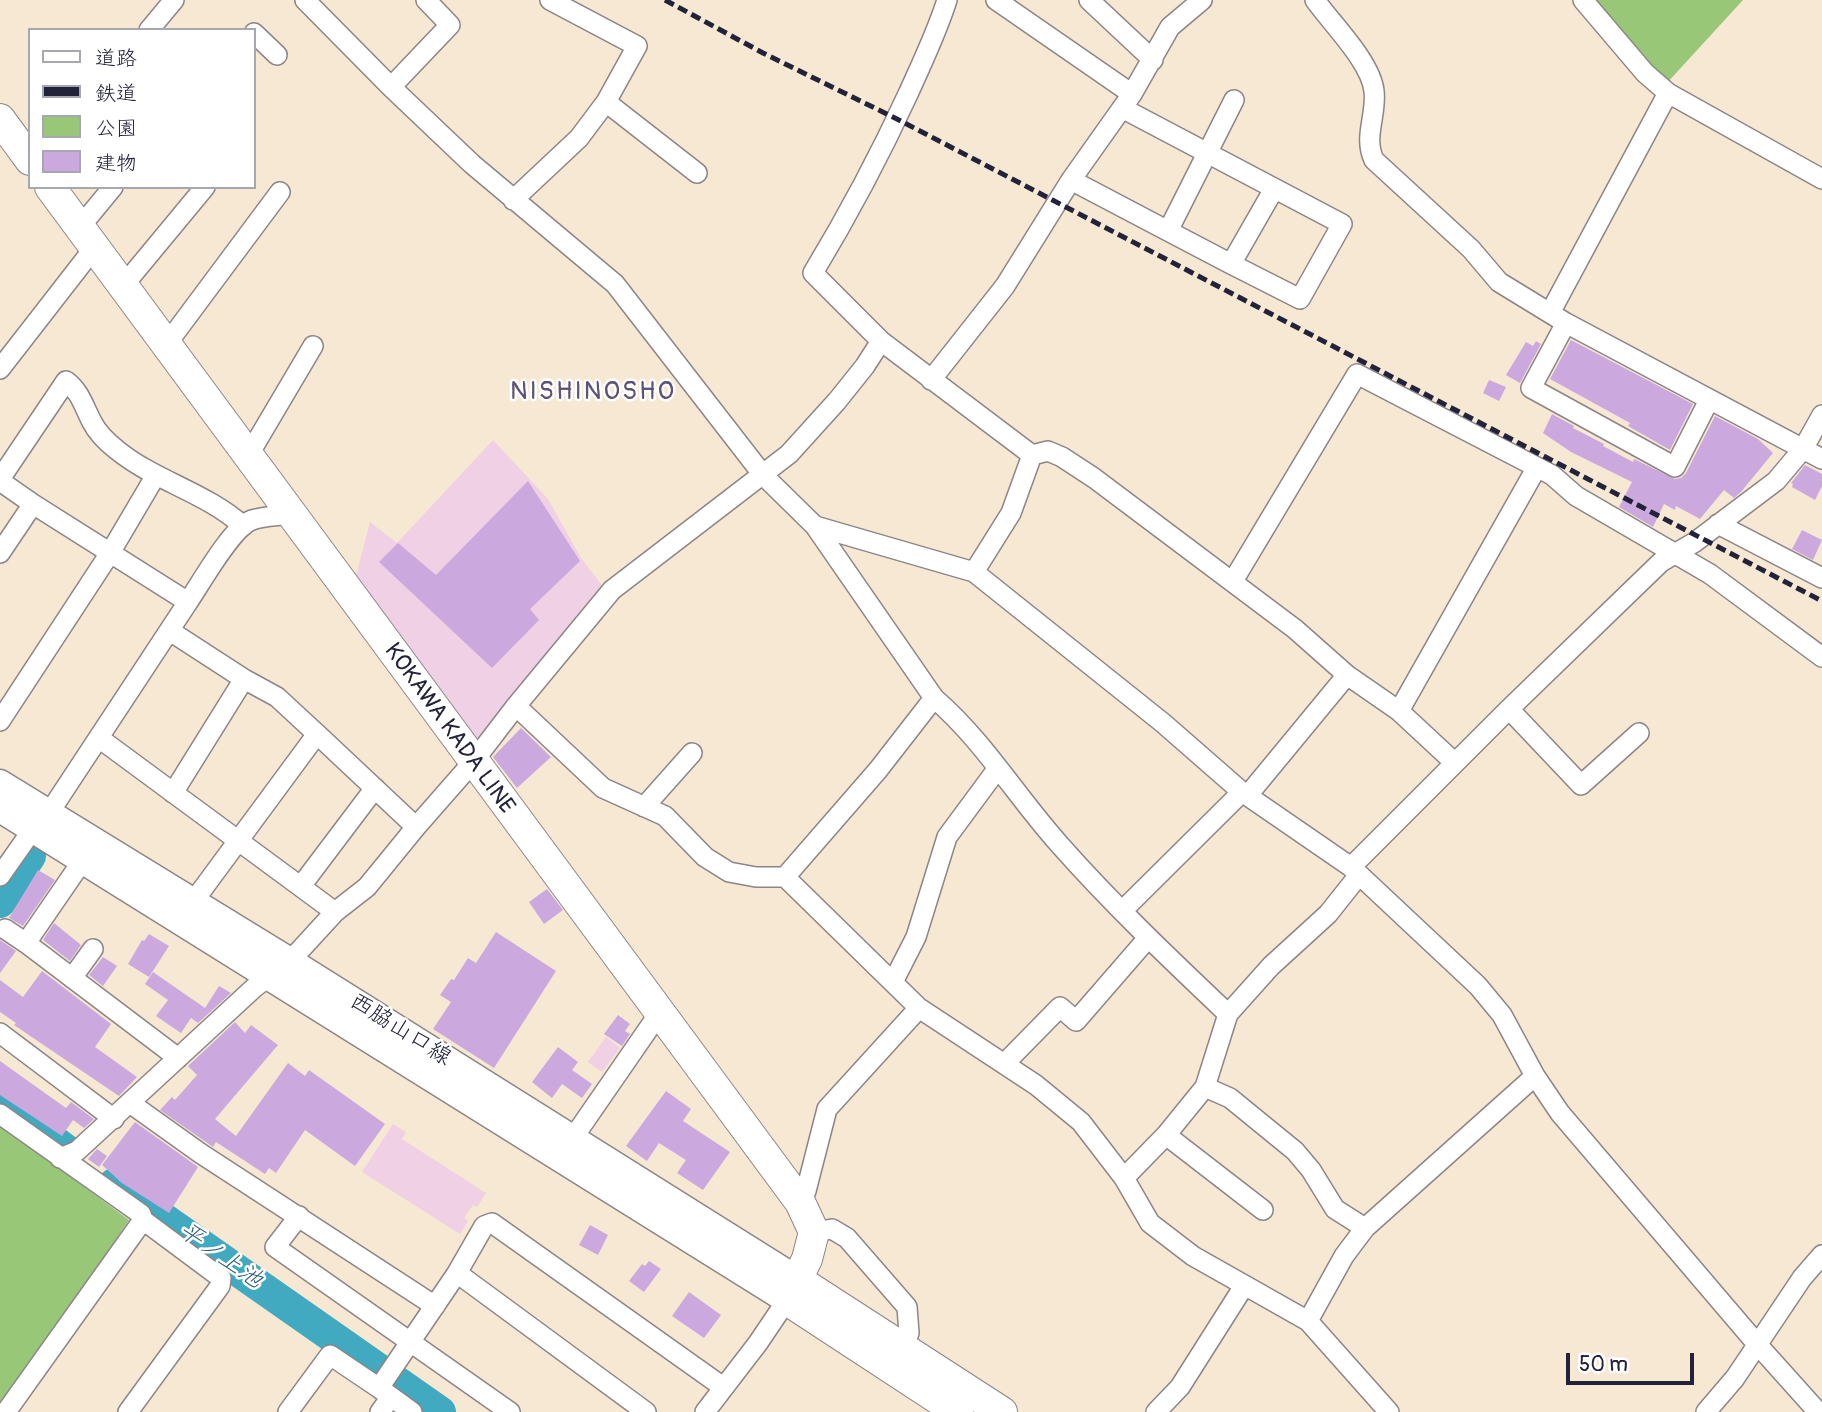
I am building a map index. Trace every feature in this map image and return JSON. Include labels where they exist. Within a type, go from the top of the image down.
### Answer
[{"type":"main road","points":[[0,119],[28,157]]},
{"type":"main road","name":"KOKAWA KADA LINE","points":[[51,189],[800,1202],[814,1232]]},
{"type":"main road","points":[[792,1290],[807,1258],[814,1232]]},
{"type":"main road","points":[[792,1290],[903,1346],[1002,1412]]},
{"type":"main road","points":[[792,1290],[958,1412]]},
{"type":"street","points":[[151,28],[174,0]]},
{"type":"street","points":[[305,0],[391,87],[513,200],[615,284],[763,475],[815,526],[934,698],[958,718],[1058,843],[1148,939],[1228,1014]]},
{"type":"street","points":[[391,87],[450,25],[426,0]]},
{"type":"street","points":[[513,200],[579,138],[606,102],[637,46],[550,0]]},
{"type":"street","points":[[947,0],[897,119],[848,216],[813,273],[881,341],[931,380],[1032,454],[1048,451],[1062,457],[1233,581],[1295,629],[1347,675],[1399,711],[1454,763]]},
{"type":"street","points":[[996,0],[1127,101],[1206,152],[1342,224],[1300,299],[1071,180]]},
{"type":"street","points":[[1089,0],[1153,60]]},
{"type":"street","points":[[1315,0],[1363,63],[1374,88],[1375,106],[1369,135],[1369,150],[1374,160],[1471,249],[1499,282],[1558,318],[1822,459]]},
{"type":"street","points":[[1583,0],[1645,73],[1668,93],[1822,179]]},
{"type":"street","points":[[931,380],[1004,286],[1071,180],[1127,101],[1170,27],[1197,2]]},
{"type":"street","points":[[256,35],[277,55]]},
{"type":"street","points":[[1668,93],[1558,318],[1531,388],[1675,467],[1709,400]]},
{"type":"street","points":[[1168,231],[1234,100]]},
{"type":"street","points":[[606,102],[697,173]]},
{"type":"street","points":[[1231,264],[1274,188]]},
{"type":"street","points":[[0,369],[87,238],[112,189]]},
{"type":"street","points":[[123,286],[203,189]]},
{"type":"street","points":[[166,345],[280,192]]},
{"type":"street","points":[[69,1154],[114,1119],[255,987],[290,961],[335,912],[367,887],[473,762],[612,590],[789,454],[837,401],[881,341]]},
{"type":"street","points":[[248,456],[313,346]]},
{"type":"street","points":[[1233,581],[1357,374],[1552,475],[1576,496],[1710,574],[1822,657]]},
{"type":"street","points":[[188,602],[33,504],[0,480],[66,381],[75,387],[93,425],[117,450],[156,475],[230,514],[243,526]]},
{"type":"street","points":[[1124,1178],[1166,1135],[1205,1087],[1228,1014],[1271,967],[1328,914],[1355,871],[1454,763],[1661,562],[1776,481],[1804,449],[1822,415]]},
{"type":"street","points":[[974,572],[1011,513],[1032,454]]},
{"type":"street","points":[[1399,711],[1537,467]]},
{"type":"street","points":[[0,721],[110,553],[156,475]]},
{"type":"street","points":[[0,553],[33,504]]},
{"type":"street","points":[[0,876],[99,738],[233,536],[252,520],[290,514]]},
{"type":"street","points":[[1717,524],[1822,578]]},
{"type":"street","points":[[815,526],[974,572],[1163,723],[1245,793],[1355,871],[1478,986],[1502,1015],[1535,1076],[1560,1113],[1818,1412]]},
{"type":"street","points":[[170,631],[244,680],[277,697],[416,827]]},
{"type":"street","points":[[1122,911],[1245,793],[1347,675]]},
{"type":"street","points":[[173,793],[244,680]]},
{"type":"street","points":[[785,877],[878,771],[934,698]]},
{"type":"street","points":[[516,706],[603,788],[665,816],[705,857],[729,872],[756,877],[785,877],[919,1009],[1037,1085],[1081,1122],[1124,1178],[1150,1223],[1193,1256],[1308,1321],[1389,1412]]},
{"type":"street","points":[[1509,709],[1581,785],[1639,733]]},
{"type":"street","points":[[193,902],[317,734]]},
{"type":"street","points":[[99,738],[335,912]]},
{"type":"street","points":[[644,807],[692,753]]},
{"type":"street","points":[[893,982],[916,937],[947,837],[998,768]]},
{"type":"street","name":"西脇山口線","points":[[0,783],[83,860],[270,978],[792,1290]]},
{"type":"street","points":[[301,887],[375,788]]},
{"type":"street","name":"西脇山口線","points":[[0,809],[41,821],[193,902],[573,1138],[792,1290]]},
{"type":"street","points":[[26,943],[83,860]]},
{"type":"street","points":[[5,929],[178,1058]]},
{"type":"street","points":[[1004,1064],[1060,1007],[1076,1021],[1148,939]]},
{"type":"street","points":[[72,978],[93,949]]},
{"type":"street","points":[[800,1202],[806,1191],[827,1108],[919,1009]]},
{"type":"street","points":[[573,1138],[660,1012]]},
{"type":"street","points":[[0,1033],[114,1119]]},
{"type":"street","points":[[1308,1321],[1344,1256],[1365,1228],[1535,1076]]},
{"type":"street","points":[[1205,1087],[1230,1098],[1294,1151],[1311,1170],[1335,1209],[1365,1228]]},
{"type":"street","points":[[130,1103],[200,1153],[435,1306]]},
{"type":"street","points":[[0,1114],[69,1154],[141,1213],[143,1220],[221,1278],[220,1286],[128,1412]]},
{"type":"street","points":[[1166,1135],[1263,1210]]},
{"type":"street","points":[[299,1216],[275,1247],[510,1412]]},
{"type":"street","points":[[6,1412],[143,1220]]},
{"type":"street","points":[[385,1390],[484,1226],[492,1223],[723,1387]]},
{"type":"street","points":[[814,1232],[832,1229],[847,1238],[907,1307],[909,1333],[903,1346]]},
{"type":"street","points":[[1706,1412],[1735,1378],[1802,1278],[1822,1255]]},
{"type":"street","points":[[457,1273],[646,1412]]},
{"type":"street","points":[[1156,1412],[1180,1387],[1244,1286]]},
{"type":"street","points":[[705,1412],[758,1343],[792,1290]]},
{"type":"street","points":[[288,1412],[330,1356],[385,1390],[412,1412]]},
{"type":"shaded area","points":[[493,440],[548,499],[581,558],[605,589],[487,737],[472,737],[351,576],[357,572],[370,522],[397,543]]},
{"type":"shaded area","points":[[606,1037],[620,1048],[602,1072],[588,1062]]},
{"type":"shaded area","points":[[393,1124],[406,1132],[402,1139],[486,1193],[477,1207],[473,1205],[464,1218],[468,1221],[460,1234],[362,1172]]},
{"type":"green space","points":[[1596,0],[1743,0],[1666,84],[1651,71],[1651,64]]},
{"type":"green space","points":[[0,1125],[129,1220],[0,1411]]},
{"type":"building","points":[[1571,340],[1693,404],[1670,450],[1628,426],[1630,423],[1550,379]]},
{"type":"building","points":[[1536,341],[1541,344],[1520,383],[1506,375],[1526,342],[1533,346]]},
{"type":"building","points":[[1489,380],[1506,387],[1499,401],[1483,393]]},
{"type":"building","points":[[1552,414],[1633,462],[1634,459],[1675,479],[1686,473],[1715,416],[1758,439],[1773,453],[1741,492],[1734,498],[1724,490],[1700,519],[1676,506],[1675,510],[1664,504],[1653,527],[1619,507],[1632,482],[1571,452],[1543,433]]},
{"type":"building","points":[[1805,465],[1822,474],[1822,486],[1815,500],[1792,487],[1791,483]]},
{"type":"building","points":[[528,481],[580,561],[530,609],[539,620],[492,668],[379,562],[398,543],[436,575]]},
{"type":"building","points":[[1802,530],[1822,540],[1813,560],[1792,549]]},
{"type":"building","points":[[521,728],[551,757],[517,788],[493,757]]},
{"type":"building","points":[[38,870],[55,880],[23,926],[9,918]]},
{"type":"building","points":[[547,889],[563,910],[544,924],[529,902]]},
{"type":"building","points":[[54,923],[81,945],[70,961],[43,940]]},
{"type":"building","points":[[496,932],[556,971],[494,1068],[433,1029],[451,1002],[440,995],[451,979],[454,980],[468,958],[476,963]]},
{"type":"building","points":[[149,934],[169,946],[149,977],[128,964],[142,940]]},
{"type":"building","points":[[0,940],[16,951],[0,973]]},
{"type":"building","points":[[103,957],[117,966],[103,986],[89,975]]},
{"type":"building","points":[[42,971],[111,1024],[95,1047],[137,1077],[119,1096],[14,1025],[16,1023],[0,1012],[0,980],[23,997]]},
{"type":"building","points":[[153,972],[205,1008],[219,986],[231,993],[198,1023],[191,1018],[181,1033],[156,1016],[168,1000],[145,984]]},
{"type":"building","points":[[618,1015],[630,1024],[625,1031],[630,1034],[622,1046],[604,1034]]},
{"type":"building","points":[[235,1022],[245,1033],[251,1025],[278,1045],[215,1119],[236,1136],[288,1063],[305,1076],[309,1070],[385,1124],[355,1166],[305,1130],[276,1173],[269,1168],[265,1174],[216,1142],[213,1147],[160,1110],[172,1097],[175,1100],[197,1075],[188,1066]]},
{"type":"building","points":[[558,1047],[578,1062],[572,1070],[592,1084],[582,1098],[562,1084],[552,1098],[532,1082]]},
{"type":"building","points":[[0,1061],[66,1108],[71,1102],[94,1119],[84,1128],[73,1120],[62,1136],[0,1095]]},
{"type":"building","points":[[666,1091],[691,1109],[683,1121],[730,1152],[703,1190],[677,1173],[686,1160],[659,1143],[647,1161],[626,1146]]},
{"type":"building","points":[[135,1122],[198,1167],[169,1213],[122,1183],[102,1165]]},
{"type":"building","points":[[97,1149],[107,1156],[99,1167],[88,1159]]},
{"type":"building","points":[[590,1225],[608,1235],[598,1255],[579,1245]]},
{"type":"building","points":[[649,1261],[661,1269],[644,1292],[629,1281],[642,1264],[645,1266]]},
{"type":"building","points":[[689,1292],[721,1315],[704,1338],[672,1316]]},
{"type":"waterway","name":"平ノ上池","points":[[0,902],[30,856]]},
{"type":"waterway","name":"平ノ上池","points":[[0,1101],[66,1150]]},
{"type":"waterway","name":"平ノ上池","points":[[114,1184],[440,1412]]},
{"type":"railway","points":[[665,0],[1822,601]]},
{"type":"district","name":"NISHINOSHO","points":[[593,392]]}]
